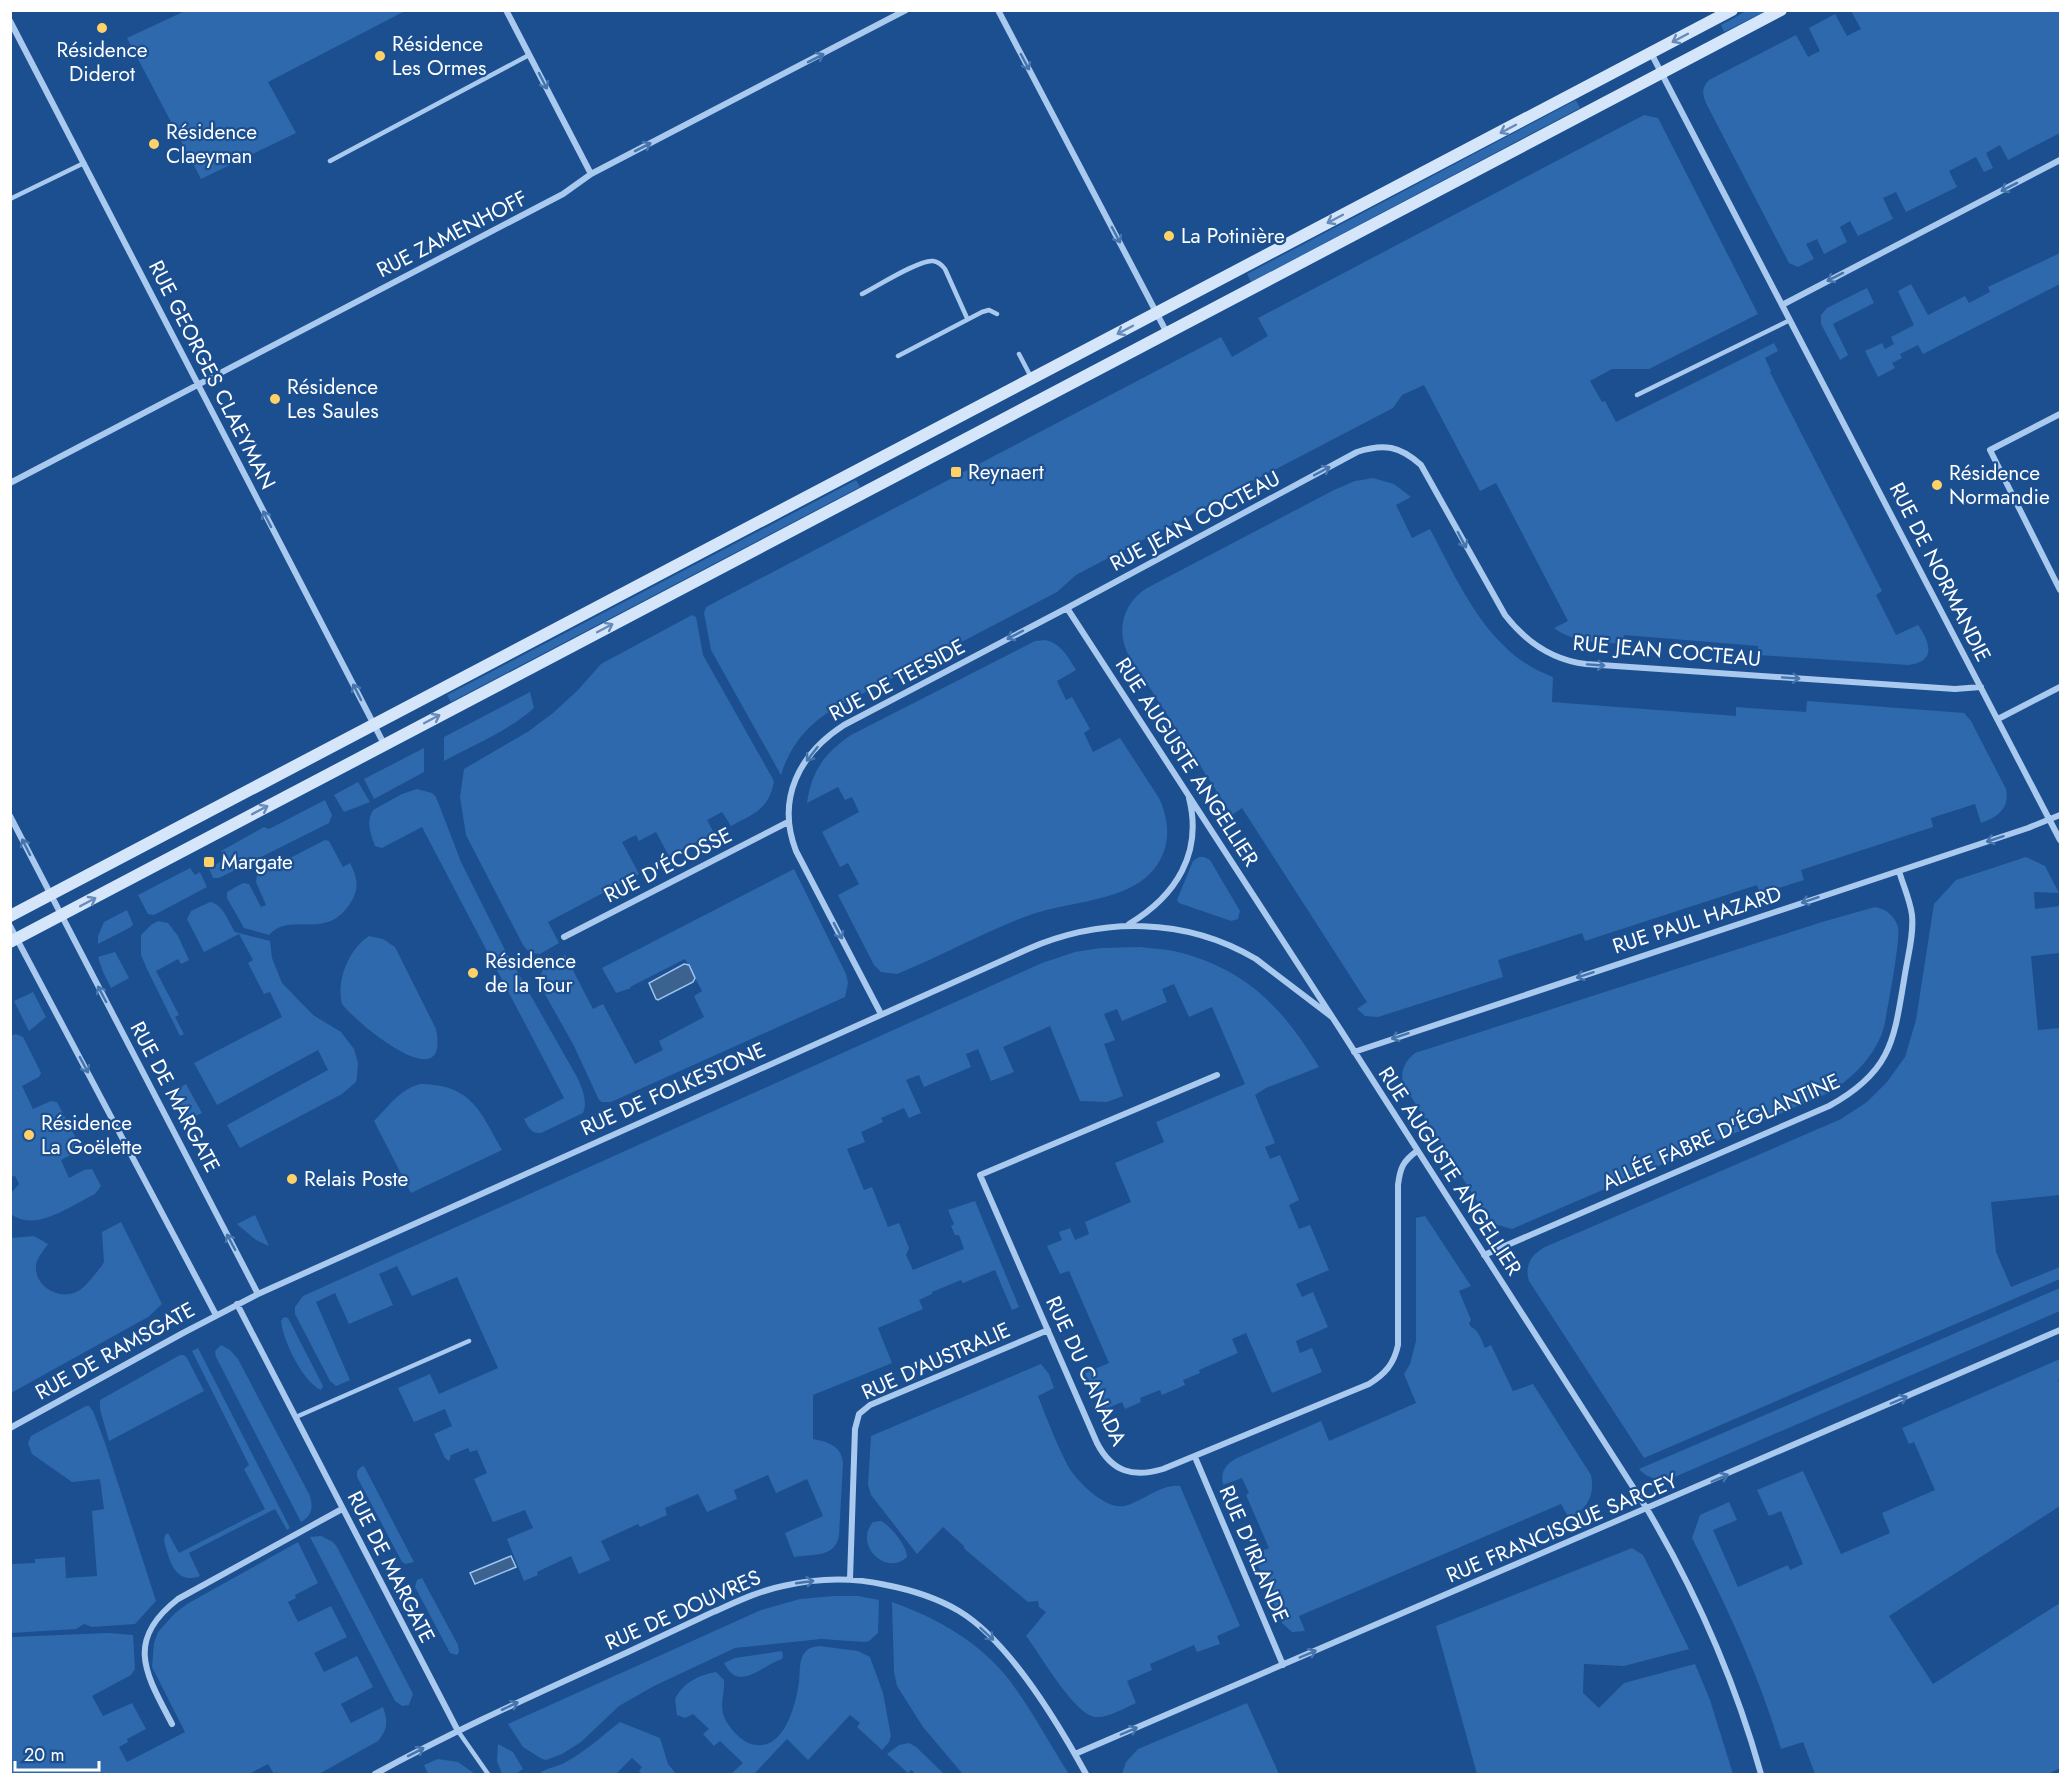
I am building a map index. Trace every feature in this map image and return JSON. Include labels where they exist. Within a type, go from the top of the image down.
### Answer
[{"type":"main road","points":[[10,915],[1732,10]]},
{"type":"main road","points":[[14,940],[1781,10]]},
{"type":"street","points":[[506,10],[591,174]]},
{"type":"street","name":"RUE ZAMENHOFF","points":[[10,483],[563,194],[591,174],[906,10]]},
{"type":"street","points":[[998,10],[1167,333]]},
{"type":"street","name":"RUE GEORGES CLAEYMAN","points":[[10,21],[384,744]]},
{"type":"street","name":"RUE DE NORMANDIE","points":[[1651,53],[2061,840]]},
{"type":"street","points":[[1782,304],[2061,160]]},
{"type":"street","points":[[2061,414],[1990,450],[2061,590]]},
{"type":"street","name":"RUE JEAN COCTEAU","points":[[1067,608],[1357,452],[1388,447],[1407,453],[1421,465],[1513,626],[1535,645],[1557,657],[1570,662],[1610,666],[1955,689],[1981,687]]},
{"type":"street","name":"RUE AUGUSTE ANGELLIER","points":[[1067,608],[1647,1509],[1673,1553],[1716,1646],[1741,1710],[1761,1774]]},
{"type":"street","name":"RUE DE TEESIDE","points":[[881,1014],[796,851],[788,822],[789,802],[798,775],[813,752],[833,732],[1067,608]]},
{"type":"street","points":[[1998,719],[2061,687]]},
{"type":"street","points":[[1129,925],[1166,896],[1184,866],[1194,832],[1187,792]]},
{"type":"street","name":"RUE PAUL HAZARD","points":[[1354,1052],[2061,815]]},
{"type":"street","name":"RUE DE MARGATE","points":[[10,816],[258,1294]]},
{"type":"street","name":"RUE D'ÉCOSSE","points":[[564,937],[788,822]]},
{"type":"street","name":"ALLÉE FABRE D'ÉGLANTINE","points":[[1484,1255],[1829,1106],[1864,1081],[1879,1065],[1893,1040],[1910,944],[1912,914],[1899,871]]},
{"type":"street","name":"RUE DE FOLKESTONE","points":[[237,1304],[1044,942],[1091,929],[1129,925],[1161,927],[1200,936],[1243,952],[1271,970],[1332,1017]]},
{"type":"street","points":[[10,926],[14,940],[216,1315]]},
{"type":"street","name":"RUE DU CANADA","points":[[1217,1075],[981,1175],[1097,1443],[1106,1458],[1115,1466],[1132,1473],[1144,1474],[1195,1457],[1369,1384],[1385,1373],[1398,1345],[1398,1185],[1401,1166],[1407,1157],[1417,1151]]},
{"type":"street","name":"RUE DE MARGATE","points":[[237,1304],[458,1731]]},
{"type":"street","name":"RUE DE RAMSGATE","points":[[10,1428],[237,1304]]},
{"type":"street","name":"RUE D'AUSTRALIE","points":[[849,1579],[855,1429],[859,1414],[870,1405],[1048,1330]]},
{"type":"street","name":"RUE FRANCISQUE SARCEY","points":[[1075,1754],[2061,1330]]},
{"type":"street","name":"RUE D'IRLANDE","points":[[1195,1457],[1283,1665]]},
{"type":"street","points":[[172,1724],[151,1683],[145,1659],[146,1641],[150,1630],[163,1612],[178,1599],[342,1509]]},
{"type":"street","name":"RUE DE DOUVRES","points":[[375,1774],[458,1731],[745,1598],[783,1586],[812,1581],[849,1579],[915,1592],[945,1603],[975,1623],[1011,1659],[1086,1774]]},
{"type":"lane","points":[[330,160],[529,55]]},
{"type":"lane","points":[[10,199],[84,163]]},
{"type":"lane","points":[[862,294],[920,263],[933,261],[941,264],[945,269],[968,318]]},
{"type":"lane","points":[[898,356],[968,318],[985,311],[997,314]]},
{"type":"lane","points":[[1637,395],[1790,320]]},
{"type":"lane","points":[[1019,354],[1032,379]]},
{"type":"lane","points":[[296,1417],[469,1341]]},
{"type":"lane","points":[[458,1731],[488,1774]]},
{"type":"shaded area","points":[[1748,10],[1766,11],[1724,32],[1721,25]]},
{"type":"shaded area","points":[[185,11],[405,11],[268,82],[296,133],[201,179],[127,38]]},
{"type":"shaded area","points":[[1851,11],[2060,11],[2060,133],[2008,160],[2000,145],[1986,153],[1993,168],[1984,172],[1976,157],[1949,171],[1957,187],[1906,212],[1896,192],[1883,198],[1893,219],[1858,236],[1850,221],[1840,227],[1847,242],[1824,254],[1817,239],[1806,244],[1814,259],[1798,267],[1789,263],[1708,107],[1703,90],[1709,80],[1796,35],[1808,57],[1820,51],[1809,28],[1835,14],[1847,36],[1861,29]]},
{"type":"shaded area","points":[[1576,100],[1580,108],[1251,282],[1247,274]]},
{"type":"shaded area","points":[[1644,115],[1658,118],[1758,314],[1649,369],[1612,369],[1590,381],[1602,402],[1605,401],[1616,422],[1774,343],[1778,351],[1765,358],[1770,372],[1882,591],[1876,595],[1896,635],[1918,625],[1926,638],[1928,650],[1923,660],[1908,665],[1758,655],[1758,646],[1624,635],[1623,644],[1587,641],[1562,633],[1554,628],[1568,621],[1496,483],[1480,491],[1424,385],[1402,395],[1393,408],[1240,486],[1240,489],[1076,575],[1057,592],[825,714],[801,736],[789,754],[781,775],[711,650],[704,613],[706,607],[1221,337],[1232,357],[1268,336],[1258,318]]},
{"type":"shaded area","points":[[2060,253],[2060,284],[1923,354],[1918,345],[1900,354],[1902,358],[1892,363],[1895,368],[1878,377],[1865,351],[1882,343],[1885,349],[1894,344],[1891,337],[1914,325],[1898,291],[1911,284],[1928,315],[1965,296],[1969,303],[1990,292],[1988,287]]},
{"type":"shaded area","points":[[1867,288],[1874,303],[1833,324],[1848,355],[1840,360],[1821,324],[1821,315],[1827,308]]},
{"type":"shaded area","points":[[1373,478],[1394,484],[1411,497],[1396,505],[1412,538],[1430,529],[1465,594],[1493,635],[1530,666],[1553,677],[1552,702],[1736,716],[1736,707],[1806,712],[1807,701],[1964,713],[1971,721],[2006,789],[2004,807],[1997,815],[1981,823],[1975,804],[1931,818],[1933,827],[1801,870],[1804,880],[1760,894],[1757,885],[1585,941],[1582,933],[1498,960],[1503,977],[1378,1017],[1365,1016],[1357,1009],[1367,1002],[1242,808],[1232,815],[1128,654],[1124,645],[1122,627],[1132,601],[1147,588],[1334,490],[1355,481]]},
{"type":"shaded area","points":[[856,480],[860,487],[451,702],[447,695]]},
{"type":"shaded area","points":[[692,615],[696,617],[703,655],[774,781],[772,791],[759,810],[731,826],[722,812],[707,820],[714,833],[669,856],[656,832],[639,841],[636,835],[622,842],[639,874],[548,922],[559,943],[540,954],[530,953],[523,945],[466,835],[460,797],[464,769],[529,731],[553,713],[601,664]]},
{"type":"shaded area","points":[[1045,640],[1060,647],[1076,670],[1057,681],[1066,700],[1072,697],[1090,729],[1084,733],[1093,752],[1120,738],[1159,798],[1167,824],[1164,851],[1155,868],[1142,881],[1125,890],[1107,897],[1030,915],[897,974],[881,972],[874,965],[838,895],[859,884],[848,863],[840,867],[822,832],[859,812],[852,797],[845,800],[838,787],[807,803],[816,772],[833,749],[851,735],[1035,641]]},
{"type":"shaded area","points":[[530,692],[534,708],[513,724],[444,761],[444,737]]},
{"type":"shaded area","points":[[424,748],[424,772],[374,799],[364,779]]},
{"type":"shaded area","points":[[358,782],[370,802],[344,812],[334,795]]},
{"type":"shaded area","points":[[417,789],[432,793],[436,797],[461,862],[506,952],[577,1077],[582,1090],[585,1099],[583,1113],[541,1133],[532,1131],[524,1119],[564,1098],[422,827],[382,848],[375,846],[373,841],[369,823],[373,810],[402,794]]},
{"type":"shaded area","points":[[325,800],[332,815],[329,823],[219,878],[213,878],[209,868],[224,860],[221,851],[264,827],[269,829]]},
{"type":"shaded area","points":[[325,840],[329,841],[343,867],[350,863],[356,878],[354,897],[341,914],[331,921],[320,924],[287,925],[269,935],[244,928],[227,898],[227,892],[243,883],[249,884],[261,907],[266,905],[256,882],[257,875]]},
{"type":"shaded area","points":[[1199,857],[1210,860],[1240,911],[1238,919],[1231,921],[1179,903],[1177,900],[1193,861]]},
{"type":"shaded area","points":[[2026,857],[2045,866],[2059,893],[2034,892],[2035,909],[2060,906],[2060,953],[2031,956],[2038,1030],[2060,1028],[2060,1195],[1991,1202],[1996,1252],[2011,1287],[2060,1267],[2060,1279],[1644,1458],[1529,1281],[1530,1261],[1545,1247],[1841,1119],[1867,1102],[1887,1082],[1905,1057],[1916,1020],[1934,904],[1956,880]]},
{"type":"shaded area","points":[[190,868],[195,875],[200,872],[207,887],[154,915],[148,914],[138,895]]},
{"type":"shaded area","points":[[794,869],[846,974],[848,983],[845,997],[611,1102],[599,1100],[573,1044],[542,989],[540,982],[545,968],[565,955],[593,1009],[603,1004],[635,1064],[663,1050],[659,1041],[704,1017],[694,996],[702,991],[685,959],[631,988],[616,993],[602,968]]},
{"type":"shaded area","points":[[210,902],[222,909],[235,932],[270,941],[272,958],[282,983],[313,1015],[341,1032],[354,1049],[358,1063],[356,1082],[342,1094],[240,1148],[227,1125],[328,1070],[318,1050],[217,1105],[194,1063],[282,1017],[270,992],[264,994],[248,963],[253,960],[239,934],[204,952],[187,919],[191,911]]},
{"type":"shaded area","points":[[1875,907],[1889,913],[1898,927],[1896,960],[1881,1036],[1868,1059],[1849,1078],[1828,1093],[1512,1229],[1491,1223],[1403,1084],[1404,1067],[1415,1053]]},
{"type":"shaded area","points":[[127,910],[133,924],[131,927],[98,944],[98,936],[104,922]]},
{"type":"shaded area","points":[[158,921],[168,923],[178,936],[189,960],[181,964],[178,959],[156,971],[179,1015],[175,1017],[184,1034],[180,1036],[141,955],[141,935]]},
{"type":"shaded area","points":[[369,936],[383,939],[395,947],[436,1029],[437,1050],[429,1058],[416,1058],[400,1051],[364,1026],[342,1004],[341,985],[346,966],[356,949]]},
{"type":"shaded area","points":[[1141,947],[1177,952],[1206,961],[1246,982],[1278,1010],[1319,1067],[1266,1088],[1255,1095],[1275,1143],[1265,1147],[1270,1159],[1280,1155],[1299,1200],[1289,1205],[1299,1229],[1310,1225],[1329,1270],[1296,1284],[1302,1297],[1313,1292],[1328,1327],[1296,1341],[1300,1353],[1312,1348],[1322,1372],[1272,1393],[1246,1333],[1232,1339],[1238,1353],[1199,1370],[1200,1373],[1183,1380],[1185,1385],[1162,1395],[1160,1390],[1140,1398],[1141,1402],[1125,1409],[1122,1402],[1101,1411],[1085,1373],[1109,1363],[1069,1271],[1060,1274],[1047,1246],[1062,1240],[1059,1232],[1070,1228],[1075,1240],[1089,1234],[1085,1222],[1131,1202],[1115,1163],[1164,1142],[1156,1122],[1245,1084],[1212,1007],[1189,1017],[1174,984],[1162,989],[1167,1002],[1122,1021],[1117,1009],[1104,1014],[1115,1040],[1104,1044],[1123,1096],[1107,1102],[1080,1101],[1050,1026],[1003,1047],[1014,1072],[991,1081],[978,1049],[966,1054],[971,1067],[924,1087],[919,1075],[906,1080],[921,1113],[909,1118],[904,1108],[881,1118],[883,1122],[861,1132],[865,1142],[847,1149],[864,1190],[872,1187],[888,1227],[899,1223],[909,1248],[906,1255],[913,1270],[964,1249],[959,1235],[955,1235],[951,1226],[954,1224],[948,1210],[975,1201],[1019,1307],[1012,1310],[995,1270],[932,1292],[919,1300],[923,1309],[878,1328],[892,1363],[813,1395],[813,1439],[829,1443],[837,1448],[843,1463],[839,1536],[837,1543],[828,1552],[794,1557],[785,1533],[823,1516],[807,1479],[776,1493],[768,1475],[734,1490],[737,1499],[707,1512],[698,1494],[665,1508],[667,1515],[640,1527],[638,1524],[601,1541],[610,1560],[579,1574],[571,1556],[537,1572],[538,1575],[524,1581],[507,1539],[533,1528],[525,1510],[493,1522],[474,1479],[487,1473],[477,1450],[470,1452],[468,1448],[451,1455],[449,1461],[445,1458],[434,1434],[452,1426],[445,1409],[414,1422],[398,1388],[430,1374],[439,1394],[498,1368],[457,1277],[412,1296],[397,1266],[379,1274],[393,1305],[349,1324],[335,1293],[316,1302],[350,1380],[336,1386],[330,1381],[295,1314],[295,1307],[303,1296],[1042,963],[1075,952],[1101,948]]},
{"type":"shaded area","points":[[115,952],[129,978],[111,988],[98,957]]},
{"type":"shaded area","points":[[684,964],[689,965],[695,978],[693,982],[656,999],[649,983]]},
{"type":"shaded area","points":[[33,992],[46,1017],[29,1031],[14,1001]]},
{"type":"shaded area","points":[[16,1034],[23,1037],[41,1073],[39,1077],[22,1086],[33,1109],[51,1101],[57,1102],[80,1146],[78,1151],[61,1160],[69,1178],[84,1170],[92,1169],[101,1186],[95,1194],[42,1219],[21,1219],[11,1214],[11,1193],[19,1184],[15,1176],[10,1177],[10,1036]]},
{"type":"shaded area","points":[[186,1084],[202,1113],[195,1116],[184,1117],[180,1114],[168,1094]]},
{"type":"shaded area","points":[[421,1084],[452,1089],[463,1095],[480,1112],[502,1150],[411,1193],[374,1121],[407,1089]]},
{"type":"shaded area","points":[[255,1215],[269,1246],[256,1240],[237,1224]]},
{"type":"shaded area","points":[[1425,1216],[1471,1286],[1459,1291],[1471,1320],[1469,1323],[1471,1327],[1478,1333],[1485,1348],[1491,1345],[1513,1391],[1533,1384],[1591,1475],[1591,1495],[1585,1506],[1569,1518],[1561,1504],[1299,1616],[1305,1631],[1292,1632],[1282,1623],[1253,1554],[1269,1548],[1246,1495],[1249,1493],[1242,1478],[1223,1485],[1223,1472],[1227,1465],[1237,1458],[1321,1421],[1329,1441],[1416,1403],[1404,1374],[1410,1364],[1416,1341],[1416,1218]]},
{"type":"shaded area","points":[[121,1222],[162,1304],[148,1317],[11,1393],[11,1238],[34,1236],[48,1244],[36,1265],[39,1279],[42,1284],[54,1292],[74,1293],[89,1282],[104,1262],[102,1232]]},
{"type":"shaded area","points":[[2060,1288],[2060,1311],[1670,1479],[1653,1478],[1639,1469]]},
{"type":"shaded area","points":[[284,1317],[288,1318],[323,1386],[321,1390],[307,1379],[295,1360],[283,1329],[281,1321]]},
{"type":"shaded area","points":[[221,1345],[230,1350],[238,1359],[309,1494],[311,1510],[308,1517],[301,1522],[216,1357],[215,1351]]},
{"type":"shaded area","points":[[198,1348],[290,1528],[287,1530],[275,1509],[189,1553],[200,1576],[188,1578],[179,1574],[170,1561],[164,1540],[165,1535],[168,1533],[179,1553],[265,1509],[244,1469],[249,1465],[192,1351]]},
{"type":"shaded area","points":[[180,1355],[187,1358],[204,1391],[109,1441],[100,1409],[100,1400]]},
{"type":"shaded area","points":[[2060,1359],[2060,1378],[2058,1380],[2060,1386],[2060,1506],[1889,1616],[1933,1684],[2060,1603],[2060,1768],[2048,1774],[1815,1774],[1803,1742],[1781,1749],[1763,1695],[1741,1642],[1692,1538],[1700,1515],[1729,1502],[1737,1520],[1713,1530],[1738,1587],[1788,1565],[1790,1570],[1803,1564],[1781,1511],[1769,1516],[1757,1490],[1803,1471],[1841,1554],[1890,1533],[1882,1513],[1935,1490],[1914,1442],[1909,1444],[1902,1428]]},
{"type":"shaded area","points":[[1041,1364],[1049,1374],[1054,1388],[1038,1396],[1071,1471],[1100,1499],[1116,1506],[1131,1504],[1166,1487],[1180,1486],[1240,1626],[1217,1636],[1220,1644],[1197,1652],[1194,1645],[1150,1664],[1152,1670],[1127,1681],[1136,1703],[1101,1717],[1088,1714],[1068,1696],[1026,1636],[1046,1612],[1039,1607],[1038,1601],[1028,1602],[967,1551],[943,1527],[917,1554],[871,1495],[868,1485],[871,1436]]},
{"type":"shaded area","points":[[86,1406],[93,1411],[105,1443],[156,1601],[135,1624],[92,1627],[84,1624],[76,1629],[11,1633],[11,1564],[35,1563],[35,1559],[65,1557],[66,1578],[97,1576],[92,1511],[104,1509],[100,1479],[72,1482],[32,1454],[28,1443],[31,1436]]},
{"type":"shaded area","points":[[364,1466],[414,1562],[406,1564],[402,1562],[357,1477],[357,1471]]},
{"type":"shaded area","points":[[881,1521],[894,1532],[904,1547],[907,1557],[899,1562],[882,1561],[870,1548],[867,1540],[868,1531],[873,1522]]},
{"type":"shaded area","points":[[321,1536],[333,1542],[337,1547],[413,1694],[409,1705],[402,1706],[395,1701],[310,1537]]},
{"type":"shaded area","points":[[298,1542],[318,1583],[295,1595],[296,1598],[288,1602],[298,1622],[331,1606],[347,1637],[314,1653],[324,1672],[357,1656],[373,1687],[341,1704],[351,1723],[383,1707],[386,1725],[378,1741],[319,1774],[278,1774],[277,1772],[274,1774],[268,1764],[249,1774],[11,1774],[11,1637],[108,1633],[133,1635],[135,1669],[131,1675],[92,1696],[103,1716],[132,1703],[146,1729],[127,1739],[128,1742],[119,1747],[127,1762],[185,1732],[152,1667],[154,1643],[158,1632],[175,1613],[187,1604]]},
{"type":"shaded area","points":[[1632,1548],[1643,1555],[1689,1649],[1624,1666],[1584,1664],[1583,1693],[1599,1708],[1624,1683],[1695,1664],[1710,1700],[1733,1774],[1477,1774],[1436,1626]]},
{"type":"shaded area","points":[[511,1556],[516,1567],[475,1584],[470,1573]]},
{"type":"shaded area","points":[[422,1578],[458,1645],[457,1655],[450,1653],[415,1587],[417,1580]]},
{"type":"shaded area","points":[[858,1596],[879,1600],[878,1633],[865,1642],[821,1639],[735,1648],[654,1686],[619,1706],[581,1742],[562,1754],[546,1760],[523,1747],[508,1724],[761,1610],[800,1599]]},
{"type":"shaded area","points":[[892,1602],[941,1624],[985,1654],[1018,1692],[1069,1774],[964,1774],[961,1772],[923,1727],[897,1686],[894,1672]]},
{"type":"shaded area","points":[[819,1646],[858,1651],[870,1657],[883,1693],[891,1736],[882,1750],[857,1727],[860,1723],[850,1715],[808,1760],[787,1739],[754,1774],[731,1774],[743,1763],[720,1741],[714,1746],[703,1734],[709,1729],[693,1714],[685,1718],[677,1715],[675,1699],[683,1688],[697,1678],[716,1672],[724,1680],[722,1711],[729,1725],[739,1737],[747,1742],[757,1745],[767,1744],[775,1740],[782,1732],[792,1712],[803,1655],[810,1648]]},
{"type":"shaded area","points":[[782,1651],[782,1659],[743,1677],[730,1672],[724,1663],[735,1658]]},
{"type":"shaded area","points":[[1247,1703],[1279,1774],[1122,1774],[1126,1762],[1138,1749]]},
{"type":"shaded area","points":[[620,1722],[660,1738],[668,1764],[676,1774],[642,1774],[639,1771],[642,1767],[632,1758],[616,1774],[540,1773],[573,1758]]},
{"type":"shaded area","points":[[909,1743],[944,1774],[916,1774],[911,1770],[908,1773],[887,1754],[899,1745]]},
{"type":"shaded area","points":[[498,1744],[513,1752],[523,1769],[516,1774],[502,1774],[497,1761]]},
{"type":"shaded area","points":[[438,1759],[458,1762],[475,1774],[428,1774],[424,1765]]},
{"type":"place","name":"Résidence Diderot","points":[[102,28]]},
{"type":"place","name":"Résidence Les Ormes","points":[[380,56]]},
{"type":"place","name":"Résidence Claeyman","points":[[154,144]]},
{"type":"place","name":"La Potinière","points":[[1169,236]]},
{"type":"place","name":"Résidence Les Saules","points":[[275,399]]},
{"type":"place","name":"Reynaert","points":[[956,472]]},
{"type":"place","name":"Résidence Normandie","points":[[1937,485]]},
{"type":"place","name":"Margate","points":[[209,862]]},
{"type":"place","name":"Résidence de la Tour","points":[[473,973]]},
{"type":"place","name":"Résidence La Goëlette","points":[[29,1135]]},
{"type":"place","name":"Relais Poste","points":[[292,1179]]}]
